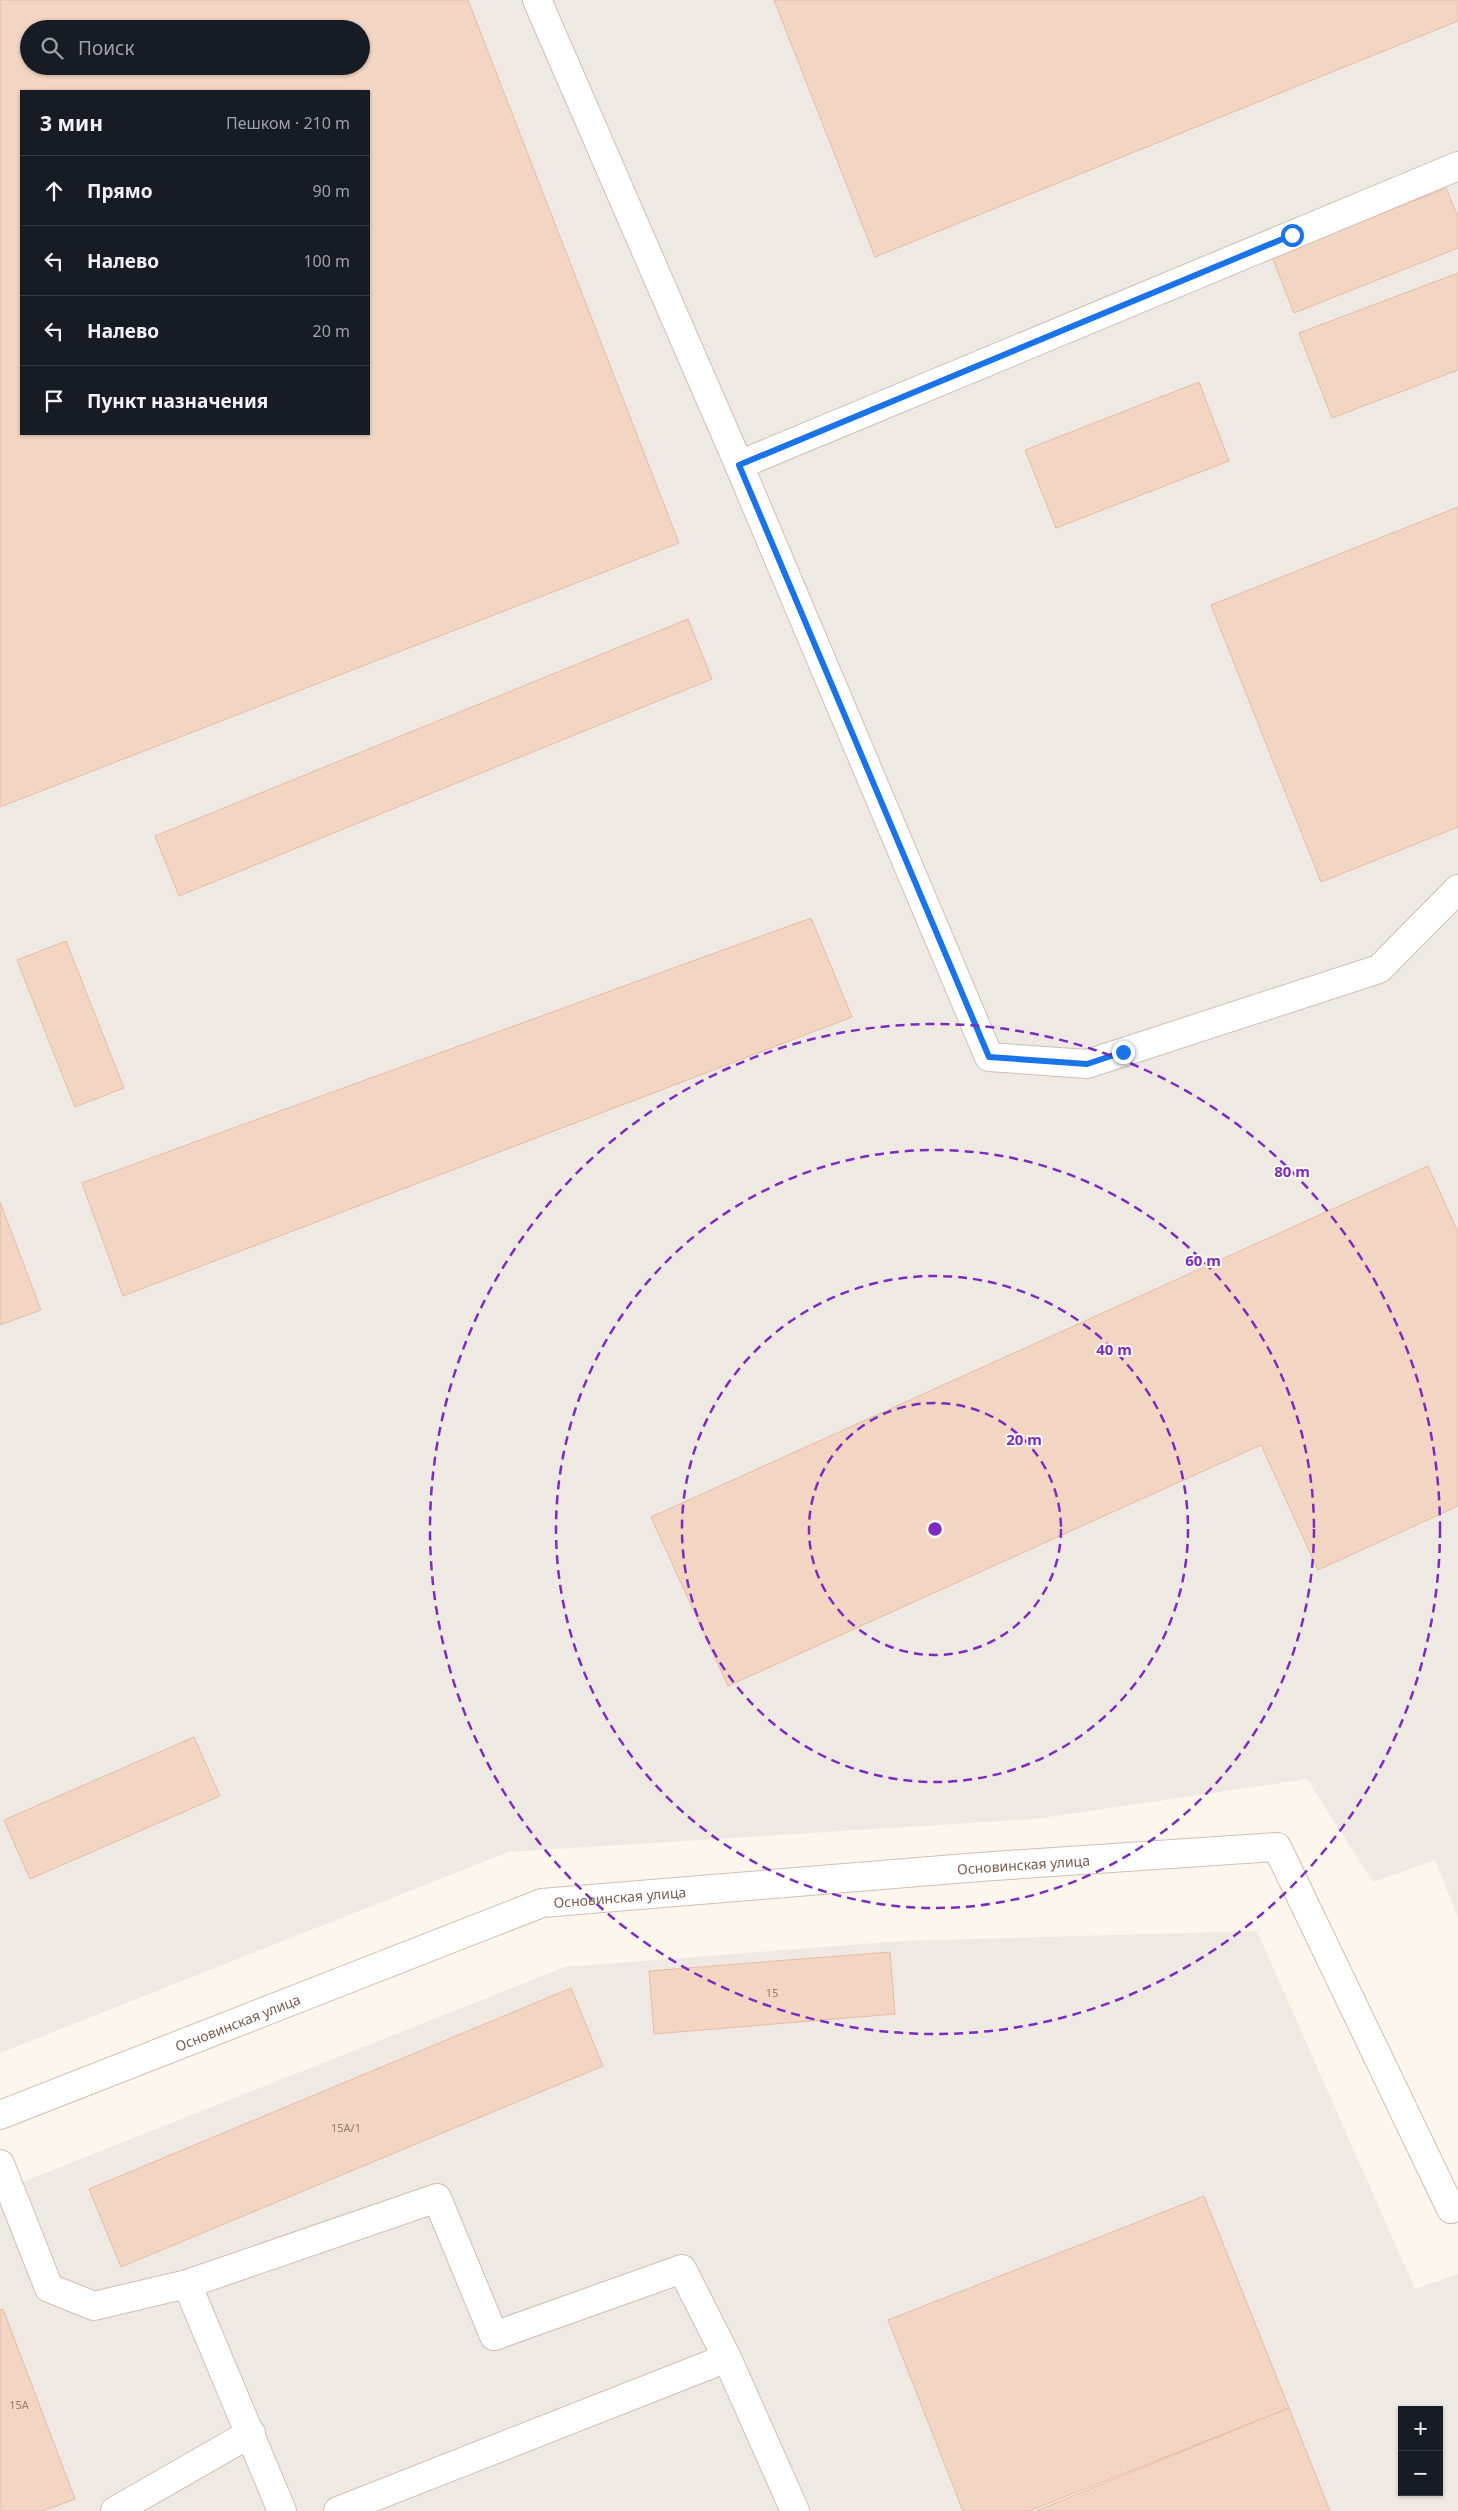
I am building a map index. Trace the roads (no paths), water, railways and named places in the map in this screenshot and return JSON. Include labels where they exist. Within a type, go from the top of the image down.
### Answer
[{"type":"street","points":[[537,0],[739,465],[989,1057],[1087,1064],[1379,969],[1458,889]]},
{"type":"street","points":[[739,465],[1458,166]]},
{"type":"street","name":"Основинская улица","points":[[0,2115],[542,1903],[969,1867],[1277,1847],[1450,2209]]},
{"type":"street","points":[[0,2164],[49,2288],[94,2306],[187,2284],[437,2198],[494,2336],[682,2269],[727,2358],[795,2511]]},
{"type":"street","points":[[187,2284],[251,2433],[282,2511]]},
{"type":"street","points":[[338,2511],[727,2358]]},
{"type":"street","points":[[115,2511],[251,2433]]}]
